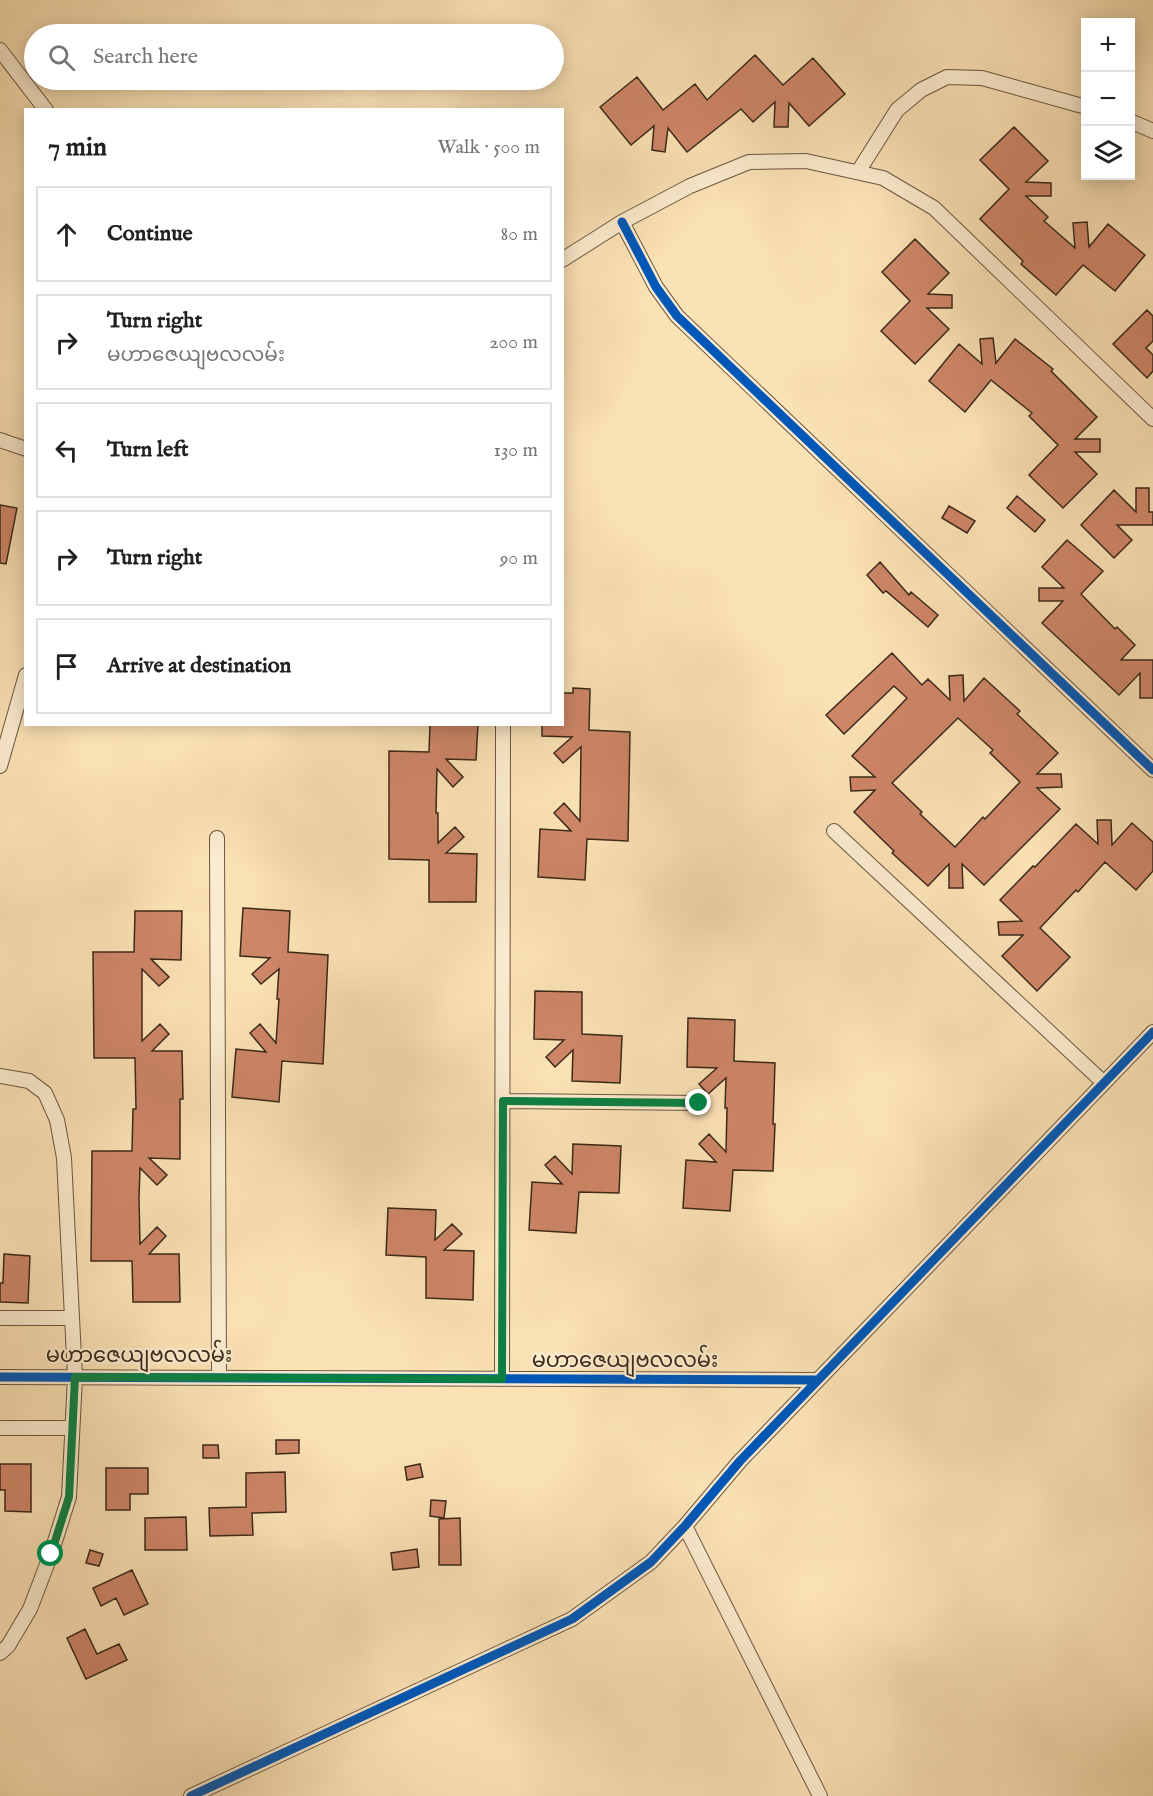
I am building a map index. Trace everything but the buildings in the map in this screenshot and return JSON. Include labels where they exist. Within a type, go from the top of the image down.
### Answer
[{"type":"street","points":[[0,50],[24,81]]},
{"type":"street","points":[[858,172],[897,110],[921,90],[948,77],[982,78],[1081,106]]},
{"type":"street","points":[[31,90],[44,108]]},
{"type":"street","points":[[1135,123],[1153,131]]},
{"type":"street","points":[[564,259],[622,222],[690,186],[749,162],[806,161],[883,177],[934,208],[1153,419]]},
{"type":"street","points":[[622,222],[656,287],[676,316],[1153,770]]},
{"type":"street","points":[[0,440],[24,447]]},
{"type":"street","points":[[0,766],[24,682]]},
{"type":"street","points":[[502,1379],[503,726]]},
{"type":"street","points":[[834,831],[1104,1083]]},
{"type":"street","points":[[217,838],[219,1378]]},
{"type":"street","points":[[191,1796],[572,1619],[651,1562],[685,1527],[740,1461],[1153,1032]]},
{"type":"street","points":[[0,1076],[29,1081],[45,1093],[57,1120],[64,1158],[75,1377],[69,1497],[30,1609],[8,1646],[0,1653]]},
{"type":"street","points":[[503,1101],[699,1103]]},
{"type":"street","points":[[0,1318],[72,1318]]},
{"type":"street","name":"မဟာဇေယျဗလလမ်း","points":[[0,1377],[818,1380]]},
{"type":"street","points":[[0,1428],[72,1428]]},
{"type":"street","points":[[685,1527],[820,1796]]},
{"type":"cycle path","points":[[622,222],[656,287],[677,316],[1153,770]]},
{"type":"cycle path","points":[[191,1796],[572,1619],[651,1562],[740,1461],[1153,1032]]},
{"type":"cycle path","points":[[0,1377],[818,1380]]},
{"type":"route","points":[[51,1554],[69,1497],[75,1377],[502,1379],[503,1101],[699,1103]]}]
